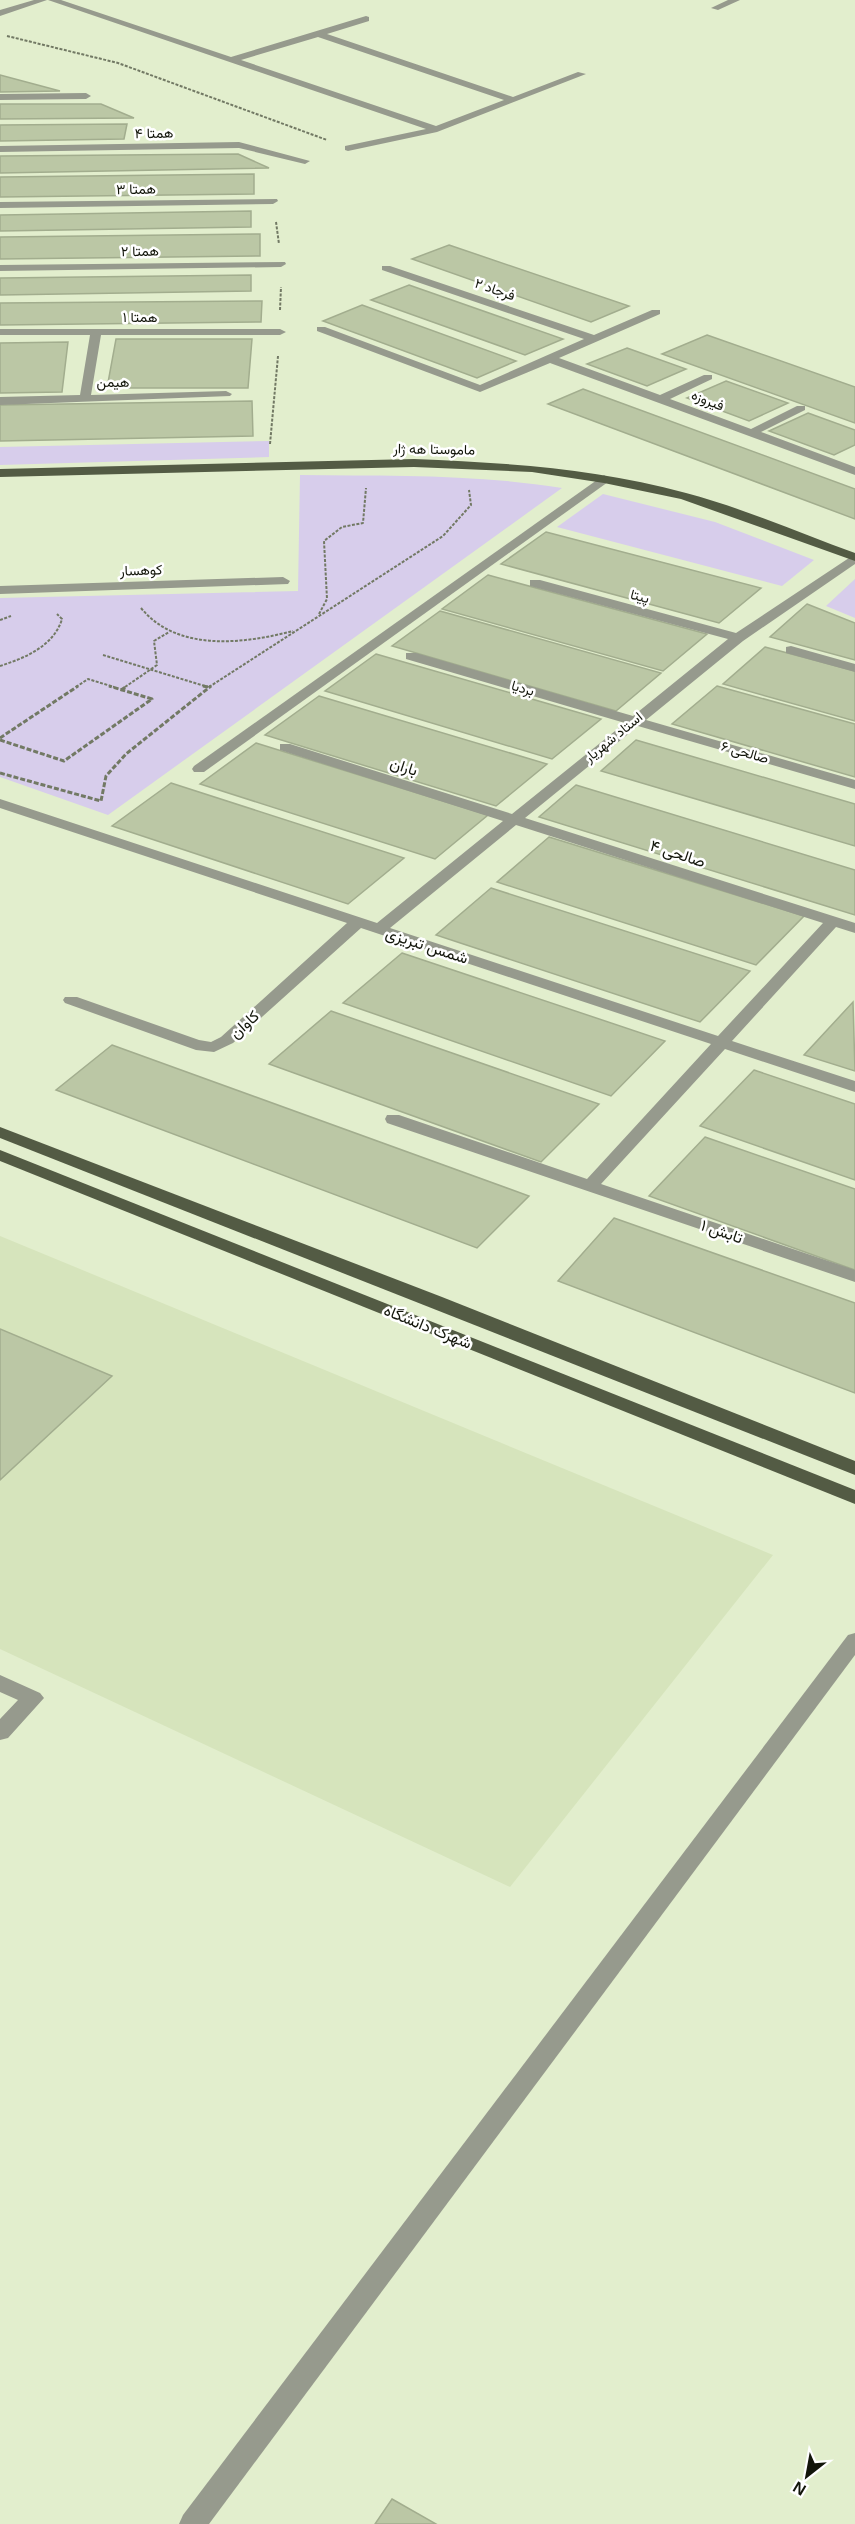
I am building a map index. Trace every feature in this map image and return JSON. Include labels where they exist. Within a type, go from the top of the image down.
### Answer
[{"type":"main road","name":"ماموستا هه ژار","points":[[0,473],[414,463],[532,468],[604,478],[684,496],[855,557]]},
{"type":"main road","points":[[0,1132],[436,1301],[855,1468]]},
{"type":"main road","name":"شهرک دانشگاه","points":[[0,1155],[855,1497]]},
{"type":"street","points":[[0,12],[43,0]]},
{"type":"street","points":[[52,0],[436,129]]},
{"type":"street","points":[[715,8],[736,0]]},
{"type":"street","points":[[232,60],[366,19]]},
{"type":"street","points":[[319,34],[513,100]]},
{"type":"street","points":[[348,148],[436,129],[581,74]]},
{"type":"street","points":[[0,97],[86,96]]},
{"type":"street","name":"همتا ۴","points":[[0,149],[239,145],[306,161]]},
{"type":"street","name":"همتا ۳","points":[[0,205],[273,201]]},
{"type":"street","name":"همتا ۲","points":[[0,268],[281,264]]},
{"type":"street","name":"فرجاد ۲","points":[[386,268],[595,339]]},
{"type":"street","points":[[321,329],[480,389],[656,312]]},
{"type":"street","points":[[85,397],[96,331]]},
{"type":"street","name":"همتا ۱","points":[[0,332],[280,332]]},
{"type":"street","name":"فیروزه","points":[[550,359],[663,398],[855,471]]},
{"type":"street","points":[[663,398],[708,377]]},
{"type":"street","name":"هیمن","points":[[0,401],[226,394]]},
{"type":"street","points":[[751,433],[801,408]]},
{"type":"street","points":[[837,464],[855,455]]},
{"type":"street","points":[[199,769],[604,478]]},
{"type":"street","name":"استاد شهریار","points":[[379,929],[738,638],[855,557]]},
{"type":"street","name":"کوهسار","points":[[0,590],[283,581]]},
{"type":"street","name":"پیتا","points":[[535,583],[738,638]]},
{"type":"street","points":[[791,650],[855,668]]},
{"type":"street","name":"بردیا","points":[[411,656],[634,720]]},
{"type":"street","name":"صالحی ۶","points":[[634,720],[855,785]]},
{"type":"street","name":"باران","points":[[285,747],[513,819]]},
{"type":"street","name":"شمس تبریزی","points":[[0,803],[855,1087]]},
{"type":"street","name":"صالحی ۴","points":[[513,819],[855,928]]},
{"type":"street","points":[[590,1186],[833,921]]},
{"type":"street","name":"کاوان","points":[[71,1000],[196,1045],[214,1047],[227,1040],[358,922]]},
{"type":"street","name":"تابش ۱","points":[[393,1119],[855,1276]]},
{"type":"street","points":[[193,2524],[855,1640]]},
{"type":"street","points":[[0,1683],[33,1698],[0,1732]]},
{"type":"path","points":[[0,35],[118,63],[348,148]]},
{"type":"path","points":[[0,773],[101,801],[106,776],[126,754],[209,687],[443,536],[471,506],[469,489]]},
{"type":"path","points":[[0,666],[37,649],[49,640],[62,623]]},
{"type":"path","points":[[121,690],[157,665],[154,641],[169,632]]},
{"type":"path","points":[[103,655],[209,687]]},
{"type":"path","points":[[88,679],[152,699],[64,761],[0,739],[88,679]]},
{"type":"shaded area","points":[[269,441],[269,457],[0,465],[0,447]]},
{"type":"shaded area","points":[[300,475],[465,478],[562,488],[108,815],[0,777],[0,598],[298,591]]},
{"type":"shaded area","points":[[603,494],[715,522],[814,560],[782,586],[557,527]]},
{"type":"shaded area","points":[[855,579],[855,618],[826,606]]},
{"type":"shaded area","points":[[0,1236],[773,1555],[510,1887],[0,1649]]},
{"type":"building","points":[[0,75],[60,91],[0,92]]},
{"type":"building","points":[[0,104],[101,104],[134,118],[0,119]]},
{"type":"building","points":[[127,124],[124,139],[0,141],[0,125]]},
{"type":"building","points":[[238,154],[269,168],[0,173],[0,156]]},
{"type":"building","points":[[254,174],[254,194],[0,197],[0,177]]},
{"type":"building","points":[[251,211],[251,227],[0,231],[0,215]]},
{"type":"building","points":[[260,234],[260,256],[0,259],[0,237]]},
{"type":"building","points":[[449,245],[629,306],[591,322],[412,259]]},
{"type":"building","points":[[251,275],[251,291],[0,295],[0,278]]},
{"type":"building","points":[[409,285],[563,339],[525,355],[371,300]]},
{"type":"building","points":[[262,301],[261,322],[0,325],[0,303]]},
{"type":"building","points":[[362,305],[516,361],[477,378],[323,321]]},
{"type":"building","points":[[707,335],[855,387],[855,423],[662,354]]},
{"type":"building","points":[[116,339],[252,339],[248,388],[107,388]]},
{"type":"building","points":[[68,342],[62,392],[0,393],[0,343]]},
{"type":"building","points":[[627,348],[686,369],[647,386],[587,364]]},
{"type":"building","points":[[726,381],[788,403],[749,421],[687,398]]},
{"type":"building","points":[[583,389],[855,489],[855,519],[548,404]]},
{"type":"building","points":[[252,401],[253,436],[0,441],[0,405]]},
{"type":"building","points":[[808,413],[855,430],[855,445],[834,455],[769,431]]},
{"type":"building","points":[[546,532],[761,588],[719,623],[501,564]]},
{"type":"building","points":[[488,575],[707,634],[663,671],[442,609]]},
{"type":"building","points":[[807,604],[855,623],[855,660],[770,637]]},
{"type":"building","points":[[440,611],[661,673],[616,711],[392,646]]},
{"type":"building","points":[[765,647],[855,671],[855,721],[723,684]]},
{"type":"building","points":[[376,654],[601,719],[552,759],[325,691]]},
{"type":"building","points":[[717,686],[855,724],[855,777],[672,724]]},
{"type":"building","points":[[319,696],[547,764],[496,806],[265,735]]},
{"type":"building","points":[[636,740],[855,804],[855,846],[601,771]]},
{"type":"building","points":[[256,743],[488,815],[435,859],[200,784]]},
{"type":"building","points":[[171,783],[404,858],[348,904],[112,826]]},
{"type":"building","points":[[576,785],[855,870],[855,915],[539,817]]},
{"type":"building","points":[[549,837],[804,916],[756,965],[497,882]]},
{"type":"building","points":[[491,888],[750,971],[700,1022],[436,935]]},
{"type":"building","points":[[402,953],[665,1041],[611,1096],[343,1003]]},
{"type":"building","points":[[853,1002],[855,1071],[804,1055]]},
{"type":"building","points":[[331,1011],[599,1104],[541,1162],[269,1064]]},
{"type":"building","points":[[112,1045],[529,1196],[477,1248],[56,1090]]},
{"type":"building","points":[[754,1070],[855,1104],[855,1180],[700,1126]]},
{"type":"building","points":[[705,1137],[855,1189],[855,1270],[649,1196]]},
{"type":"building","points":[[614,1218],[855,1303],[855,1393],[558,1281]]},
{"type":"building","points":[[0,1329],[112,1376],[0,1480]]},
{"type":"building","points":[[392,2499],[436,2524],[375,2524]]}]
